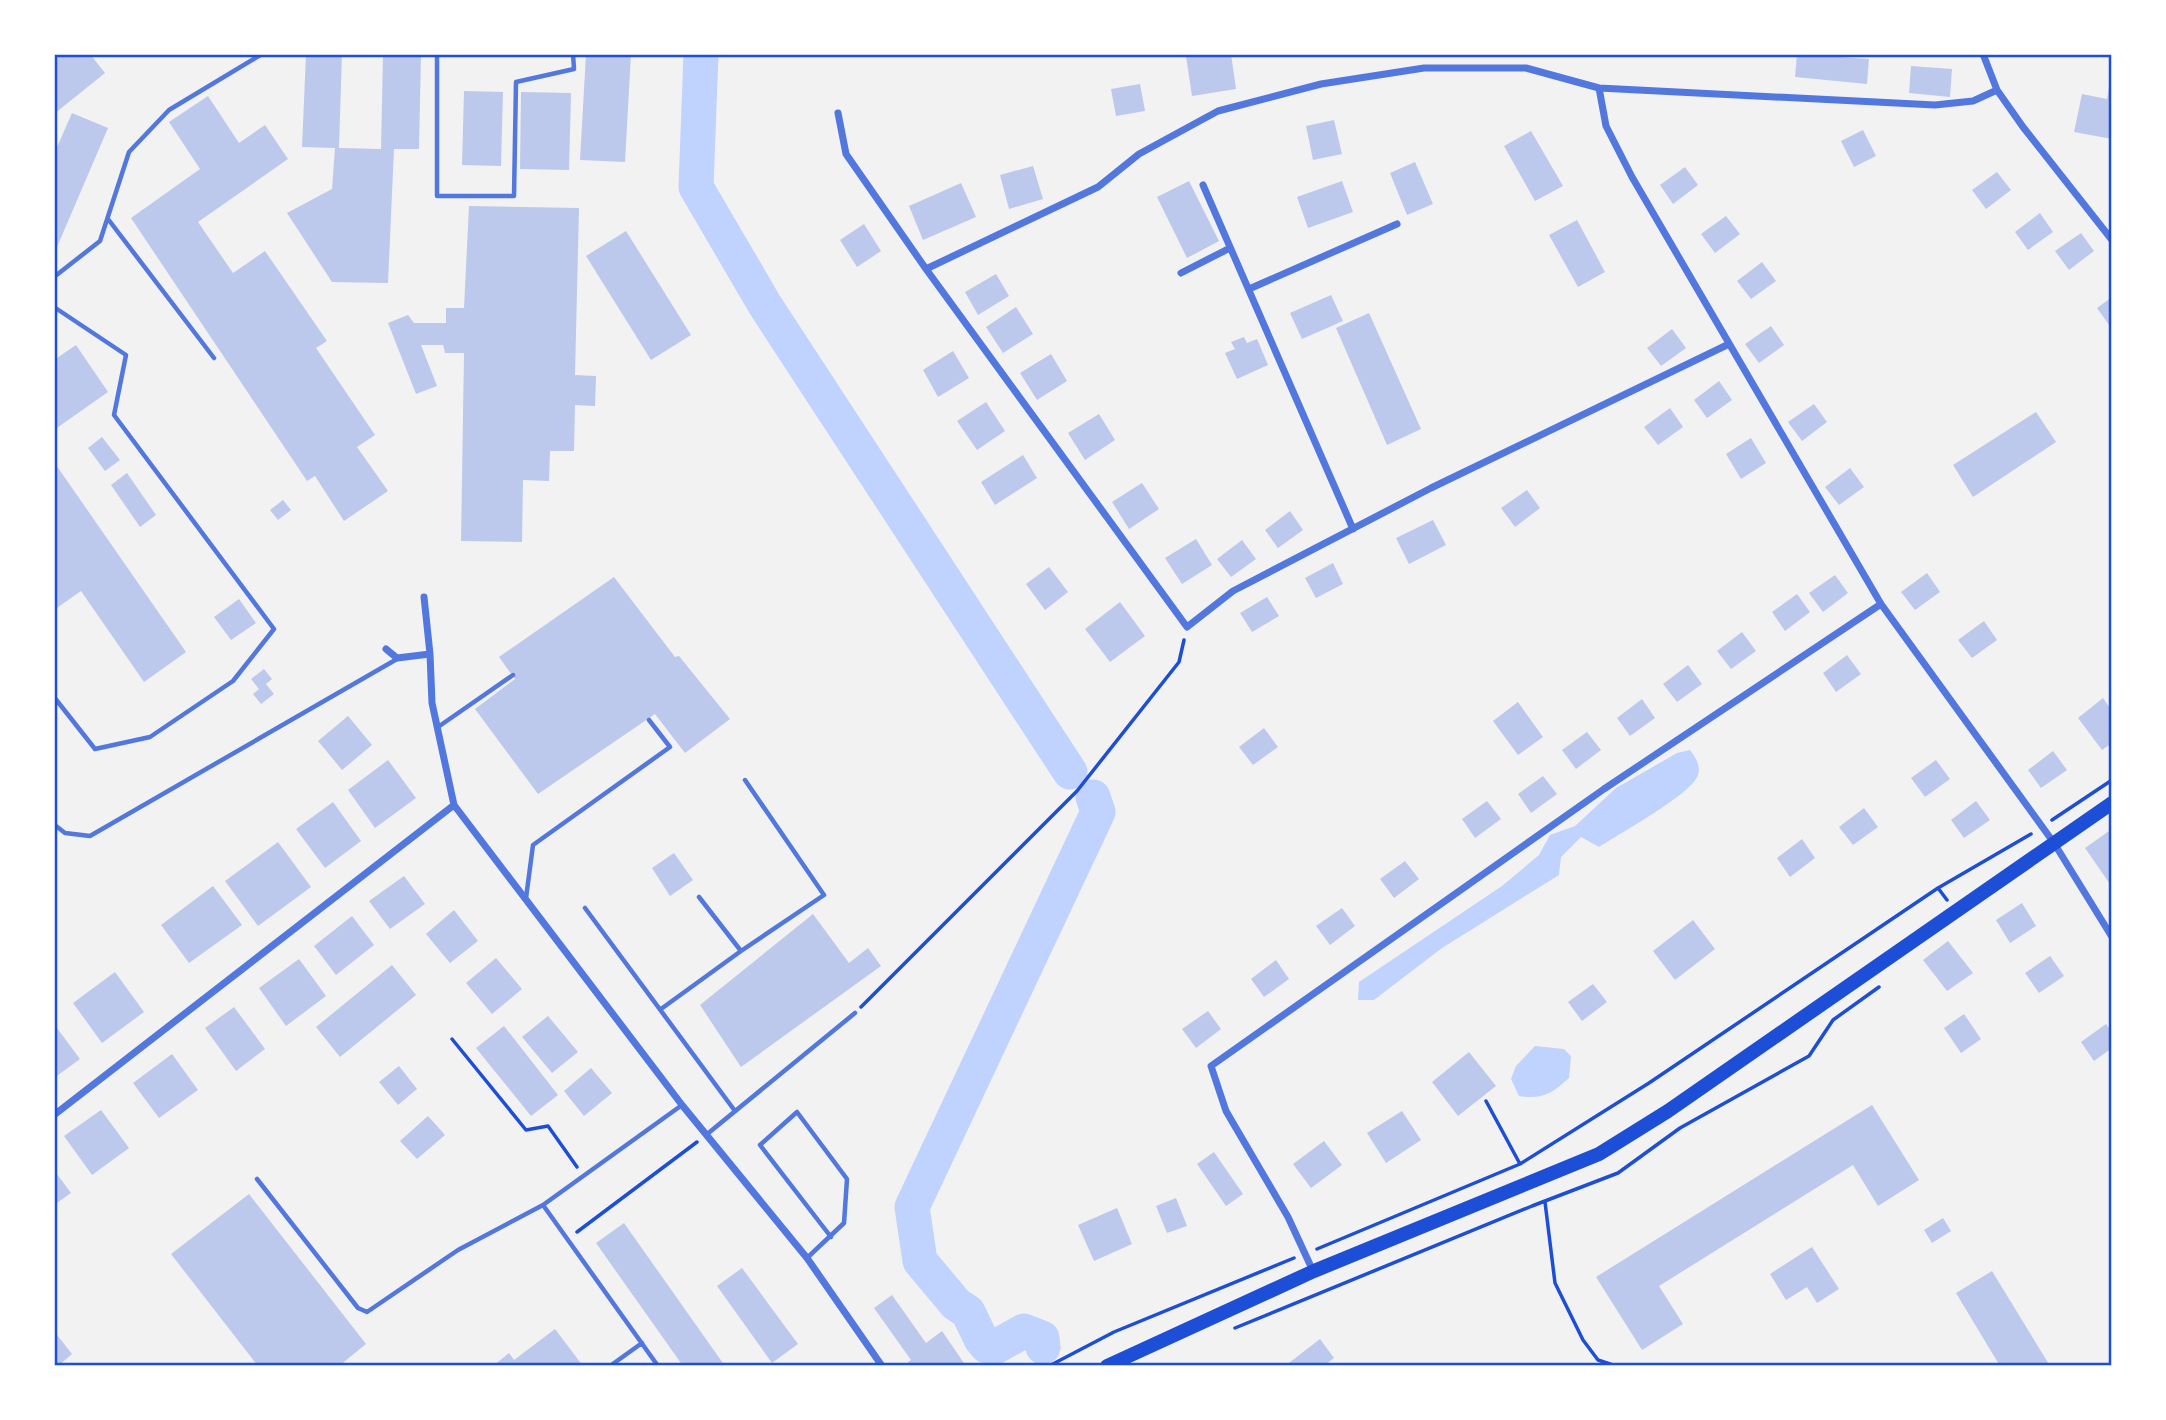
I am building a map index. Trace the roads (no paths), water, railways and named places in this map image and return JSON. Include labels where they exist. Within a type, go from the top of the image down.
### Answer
[{"type":"main road","points":[[1107,1366],[1314,1271],[1599,1154],[1668,1111],[2112,803]]},
{"type":"street","points":[[1983,54],[1997,90],[2022,127],[2112,240]]},
{"type":"street","points":[[926,269],[1098,187],[1139,155],[1218,111],[1321,84],[1424,68],[1526,68],[1599,88],[1935,105],[1973,101],[1997,90]]},
{"type":"street","points":[[1599,88],[1606,126],[1632,177],[1881,604],[2043,827],[2112,937]]},
{"type":"street","points":[[838,113],[845,154],[1187,627],[1233,591],[1353,528],[1730,344]]},
{"type":"street","points":[[1203,185],[1353,528]]},
{"type":"street","points":[[1249,289],[1396,224]]},
{"type":"street","points":[[1181,272],[1230,248]]},
{"type":"street","points":[[424,597],[432,703],[454,805],[682,1105],[807,1258],[882,1366]]},
{"type":"street","points":[[1314,1271],[1226,1111],[1210,1066],[1604,789],[1881,604]]},
{"type":"street","points":[[386,649],[397,659],[430,654]]},
{"type":"street","points":[[54,1115],[454,805]]},
{"type":"lane","points":[[54,277],[100,241],[129,152],[169,110],[262,54]]},
{"type":"lane","points":[[437,54],[437,196],[514,196],[516,82],[574,69],[573,54]]},
{"type":"lane","points":[[107,218],[214,358]]},
{"type":"lane","points":[[54,307],[126,355],[114,415],[274,629],[233,681],[150,737],[95,750],[54,697]]},
{"type":"lane","points":[[56,826],[65,833],[90,836],[397,659]]},
{"type":"lane","points":[[437,727],[513,675]]},
{"type":"lane","points":[[526,899],[533,845],[670,747],[649,720]]},
{"type":"lane","points":[[661,1009],[824,895],[745,780]]},
{"type":"lane","points":[[699,897],[741,951]]},
{"type":"lane","points":[[585,908],[735,1111]]},
{"type":"lane","points":[[706,1135],[855,1013]]},
{"type":"lane","points":[[257,1178],[358,1308],[367,1312],[458,1250],[542,1205],[682,1105]]},
{"type":"lane","points":[[807,1258],[831,1237],[844,1223],[847,1179],[797,1112],[760,1145],[831,1237]]},
{"type":"lane","points":[[542,1205],[658,1366]]},
{"type":"lane","points":[[610,1366],[642,1343]]},
{"type":"water","points":[[1690,750],[1696,758],[1698,775],[1693,783],[1669,803],[1599,847],[1581,837],[1561,857],[1559,875],[1442,948],[1374,1000],[1358,1000],[1359,982],[1502,886],[1539,855],[1550,835],[1575,826],[1616,788],[1677,753]]},
{"type":"water","points":[[1535,1046],[1564,1049],[1571,1056],[1569,1078],[1547,1094],[1535,1097],[1519,1096],[1511,1079],[1516,1066]]},
{"type":"waterway","points":[[701,54],[696,187],[765,305],[1070,772]]},
{"type":"waterway","points":[[1043,1347],[1042,1338],[1024,1331],[995,1347],[987,1346],[968,1312],[956,1304],[920,1261],[912,1207],[1098,812],[1093,797]]}]
